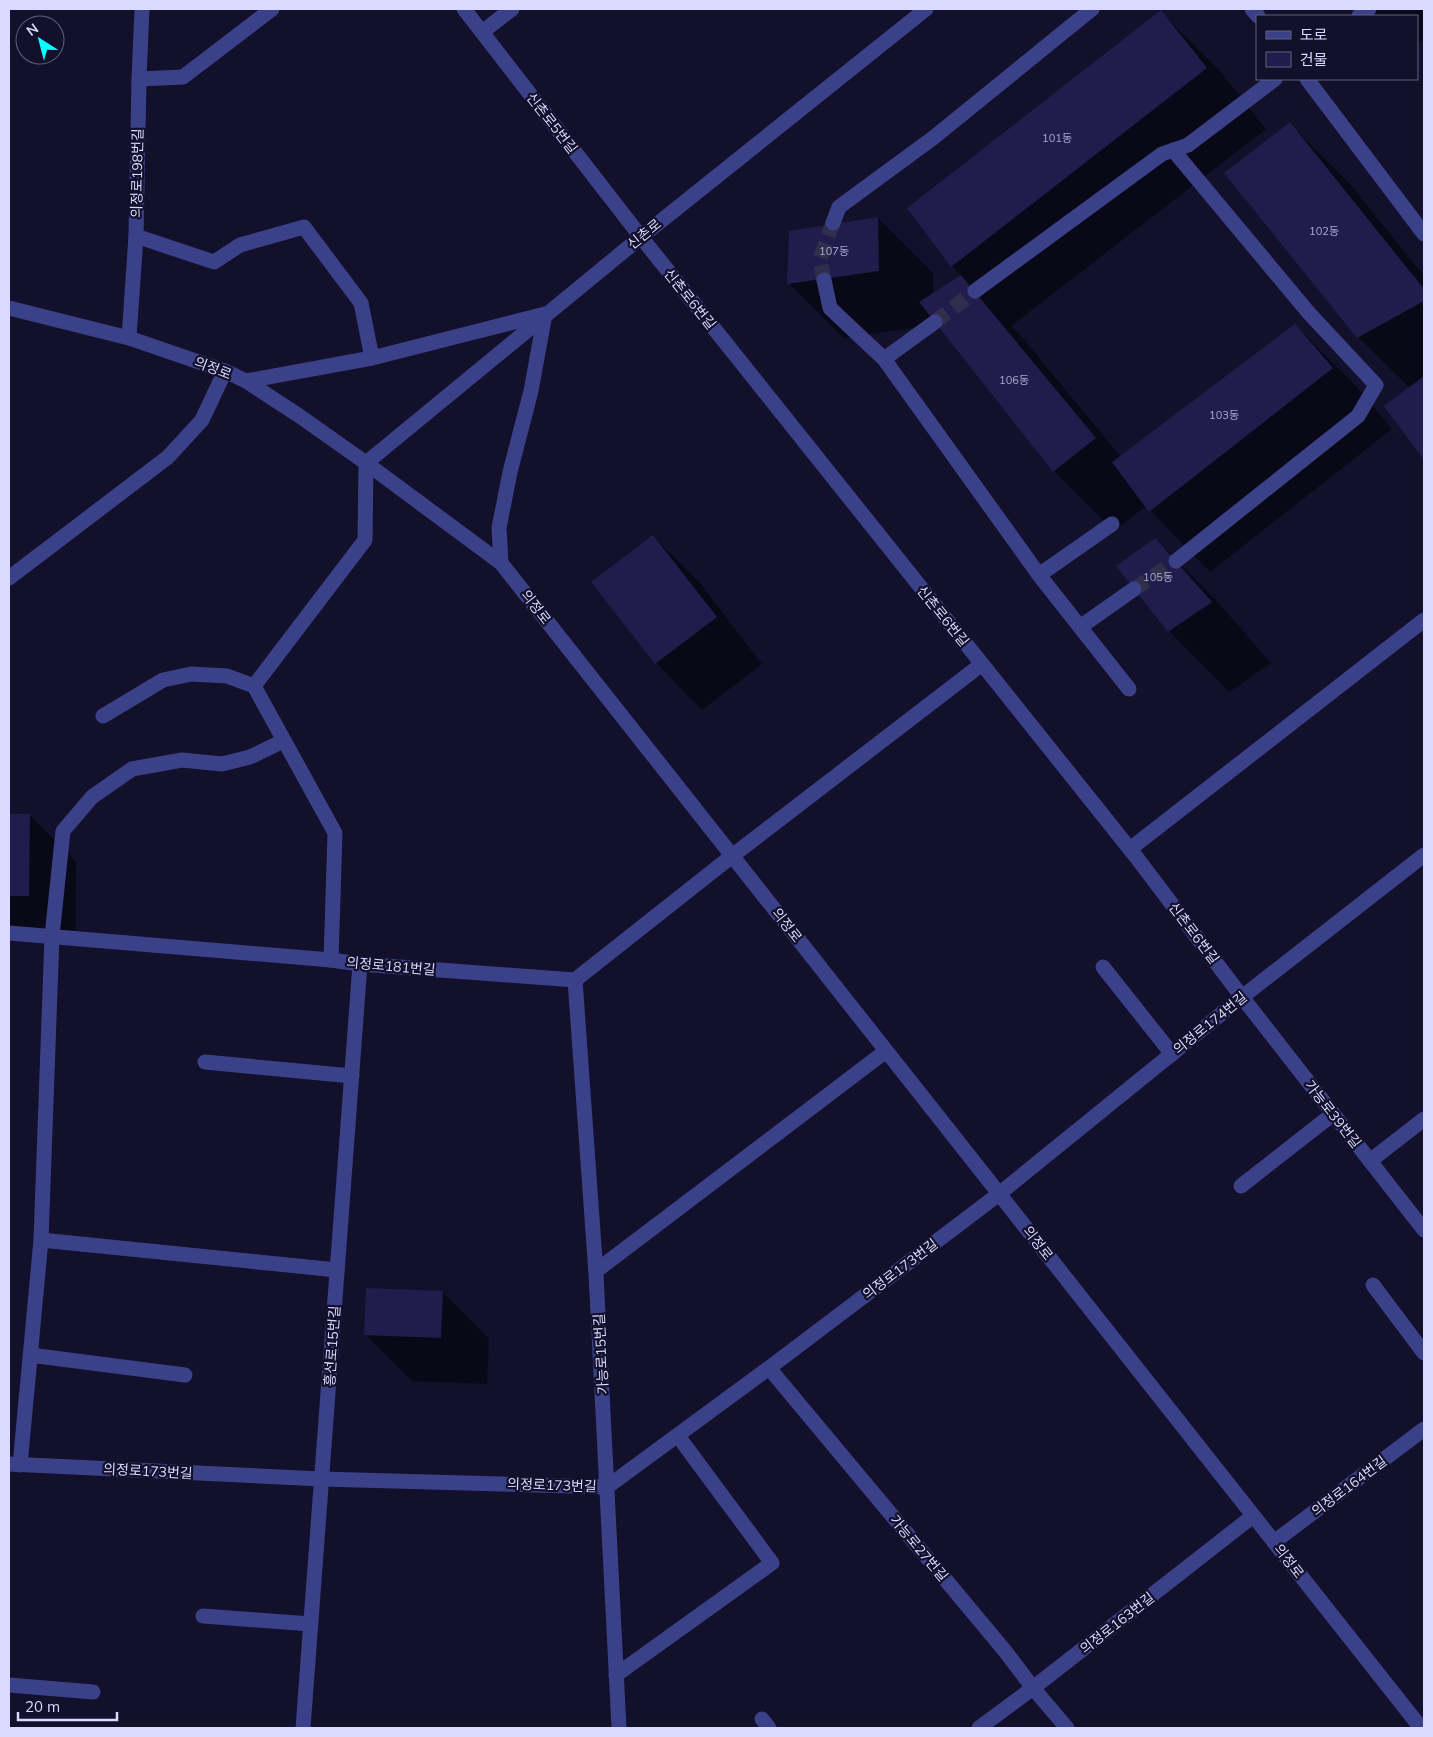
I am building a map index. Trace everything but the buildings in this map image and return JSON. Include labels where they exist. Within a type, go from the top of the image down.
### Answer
[{"type":"street","name":"의정로198번길","points":[[128,338],[136,236],[142,9]]},
{"type":"street","points":[[139,79],[184,77],[272,9]]},
{"type":"street","name":"신촌로5번길","points":[[464,9],[640,236]]},
{"type":"street","points":[[482,32],[512,9]]},
{"type":"street","name":"신촌로","points":[[366,463],[640,236],[926,9]]},
{"type":"street","points":[[833,223],[839,207],[932,138],[1092,9]]},
{"type":"street","points":[[974,291],[1162,154],[1188,145],[1274,80]]},
{"type":"street","points":[[1308,80],[1424,234]]},
{"type":"street","points":[[1173,150],[1308,312],[1376,385],[1358,416],[1176,561]]},
{"type":"street","points":[[136,236],[214,262],[240,245],[304,227],[362,303],[372,358]]},
{"type":"street","name":"신촌로6번길","points":[[640,236],[1130,849],[1242,997]]},
{"type":"street","points":[[824,280],[830,308],[884,359],[1039,575],[1128,689]]},
{"type":"street","name":"의정로","points":[[9,308],[128,338],[246,381],[366,463],[501,563],[1421,1728]]},
{"type":"street","points":[[246,381],[372,358],[545,314],[532,391],[510,472],[500,528],[501,563]]},
{"type":"street","points":[[884,359],[934,322]]},
{"type":"street","points":[[9,578],[168,457],[202,420],[225,372]]},
{"type":"street","points":[[254,686],[365,540],[366,463]]},
{"type":"street","points":[[1039,575],[1112,524]]},
{"type":"street","points":[[1080,626],[1134,589]]},
{"type":"street","points":[[1130,849],[1424,620]]},
{"type":"street","points":[[575,980],[732,856],[982,664]]},
{"type":"street","points":[[103,716],[163,680],[191,674],[227,676],[254,686],[335,832],[331,960]]},
{"type":"street","points":[[14,1465],[30,1355],[41,1240],[52,936],[63,831],[92,797],[132,769],[182,760],[222,764],[250,757],[283,741]]},
{"type":"street","name":"의정로174번길","points":[[999,1194],[1242,997],[1424,855]]},
{"type":"street","name":"의정로181번길","points":[[9,932],[360,964],[575,980]]},
{"type":"street","name":"흥선로15번길","points":[[304,1728],[360,964]]},
{"type":"street","points":[[1103,967],[1172,1054]]},
{"type":"street","name":"가능로15번길","points":[[575,980],[596,1271],[619,1728]]},
{"type":"street","name":"가능로39번길","points":[[1242,997],[1424,1230]]},
{"type":"street","points":[[596,1271],[886,1051]]},
{"type":"street","points":[[205,1062],[352,1076]]},
{"type":"street","points":[[1241,1186],[1333,1114]]},
{"type":"street","points":[[1370,1161],[1424,1119]]},
{"type":"street","name":"의정로173번길","points":[[14,1465],[322,1479],[607,1486],[678,1436],[999,1194]]},
{"type":"street","points":[[41,1240],[337,1270]]},
{"type":"street","points":[[1373,1285],[1424,1353]]},
{"type":"street","points":[[30,1355],[185,1375]]},
{"type":"street","name":"가능로27번길","points":[[769,1368],[1067,1728]]},
{"type":"street","name":"의정로164번길","points":[[1274,1542],[1424,1429]]},
{"type":"street","points":[[616,1675],[772,1563],[678,1436]]},
{"type":"street","name":"의정로163번길","points":[[979,1728],[1253,1516]]},
{"type":"street","points":[[204,1616],[311,1624]]},
{"type":"street","points":[[9,1685],[93,1692]]},
{"type":"tunnel","points":[[824,280],[820,259],[833,223]]},
{"type":"tunnel","points":[[935,322],[975,291]]},
{"type":"tunnel","points":[[1134,589],[1176,561]]}]
